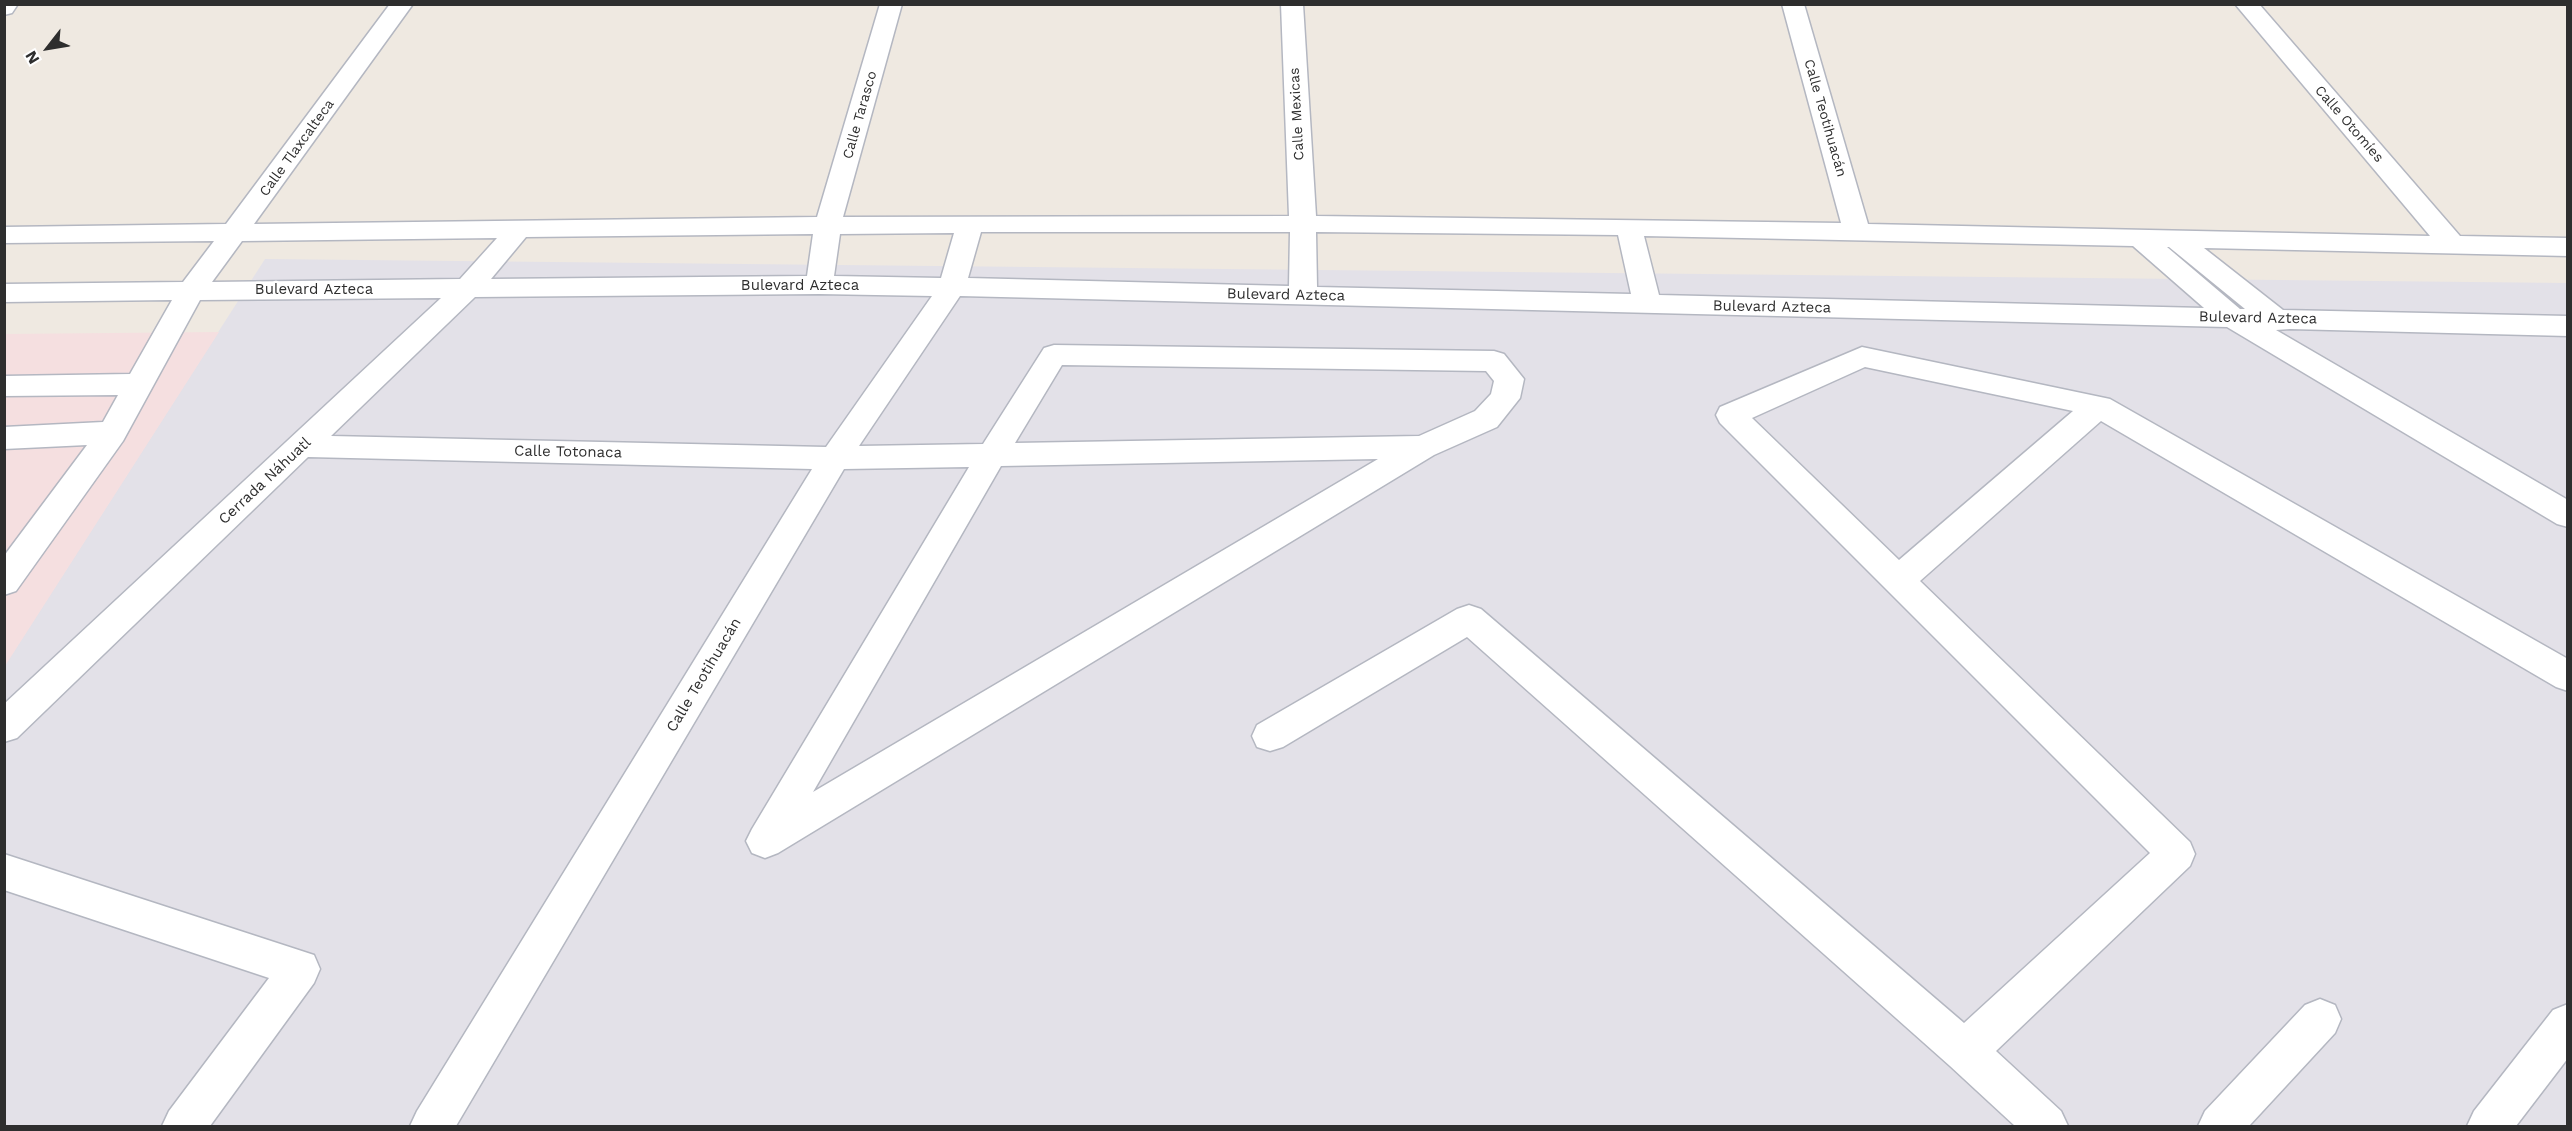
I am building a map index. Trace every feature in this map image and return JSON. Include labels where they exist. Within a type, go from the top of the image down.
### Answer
[{"type":"street","name":"Calle Tlaxcalteca","points":[[4,582],[112,433],[191,291],[402,4]]},
{"type":"street","name":"Calle Tarasco","points":[[819,285],[828,225],[891,4]]},
{"type":"street","name":"Calle Mexicas","points":[[1292,4],[1303,224],[1303,295]]},
{"type":"street","name":"Calle Teotihuacán","points":[[1793,4],[1857,232]]},
{"type":"street","name":"Calle Otomíes","points":[[2246,4],[2452,244]]},
{"type":"street","name":"Calle Teotihuacán","points":[[432,1126],[835,458],[952,287],[970,224]]},
{"type":"street","points":[[4,236],[828,225],[1303,224],[1629,227],[2568,247]]},
{"type":"street","points":[[1629,227],[1647,304]]},
{"type":"street","name":"Cerrada Náhuatl","points":[[4,727],[467,289],[519,229]]},
{"type":"street","points":[[2140,238],[2233,318],[2568,515]]},
{"type":"street","points":[[2176,239],[2275,319],[2568,489]]},
{"type":"street","name":"Bulevard Azteca","points":[[4,293],[819,285],[2568,326]]},
{"type":"street","points":[[1054,354],[1494,361],[1509,379],[1505,398],[1486,419],[1423,447],[765,840],[1054,354]]},
{"type":"street","points":[[1965,1051],[2176,854],[1731,415],[1862,357],[2099,406],[2568,677]]},
{"type":"street","points":[[4,386],[140,384]]},
{"type":"street","points":[[1899,580],[2099,406]]},
{"type":"street","points":[[4,438],[112,433]]},
{"type":"street","name":"Calle Totonaca","points":[[301,446],[835,458],[1423,447]]},
{"type":"street","points":[[1270,736],[1469,619],[1965,1051],[2046,1126]]},
{"type":"street","points":[[4,872],[300,969],[184,1126]]},
{"type":"street","points":[[2220,1126],[2320,1019]]},
{"type":"street","points":[[2489,1126],[2568,1024]]},
{"type":"shaded area","points":[[265,259],[2567,283],[2567,1126],[5,1126],[4,666]]},
{"type":"shaded area","points":[[219,332],[5,666],[5,334]]}]
